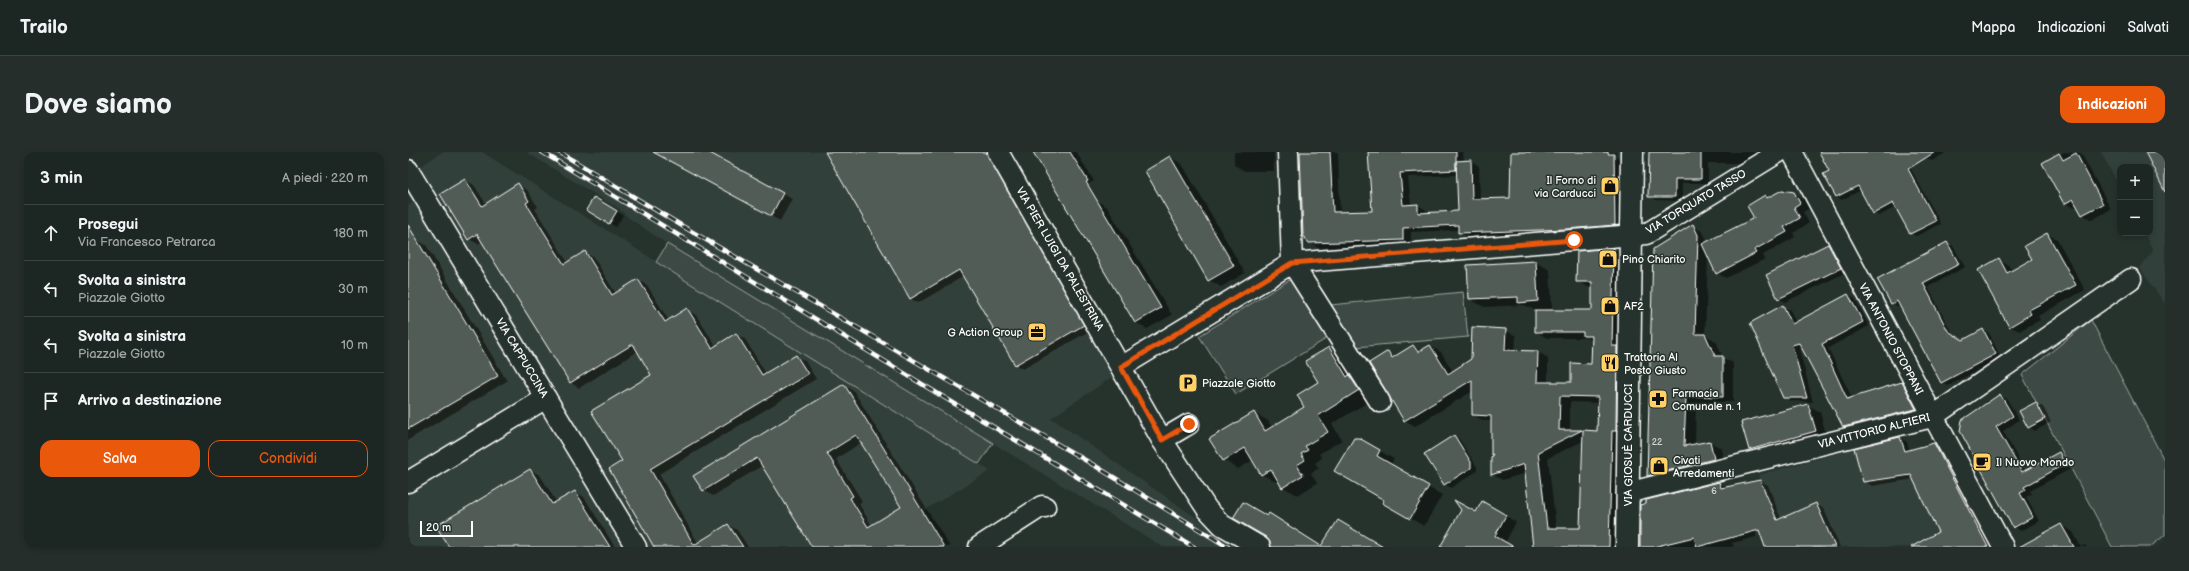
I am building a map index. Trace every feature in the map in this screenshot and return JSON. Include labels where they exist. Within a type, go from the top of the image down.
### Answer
[{"type":"street","name":"VIA PIER LUIGI DA PALESTRINA","points":[[998,152],[1121,367]]},
{"type":"street","points":[[1288,152],[1292,263],[1380,402]]},
{"type":"street","name":"VIA GIOSUÈ CARDUCCI","points":[[1627,547],[1632,152]]},
{"type":"street","name":"VIA TORQUATO TASSO","points":[[1292,263],[1646,234],[1779,152]]},
{"type":"street","name":"VIA ANTONIO STOPPANI","points":[[1792,152],[1932,417],[2004,547]]},
{"type":"street","name":"VIA CAPPUCCINA","points":[[408,170],[636,547]]},
{"type":"street","points":[[1260,547],[1222,525],[1207,509],[1162,440],[1121,367],[1292,263]]},
{"type":"street","name":"VIA VITTORIO ALFIERI","points":[[1627,493],[1932,417],[2131,279]]},
{"type":"street","points":[[408,482],[546,398]]},
{"type":"street","points":[[1162,440],[1189,424]]},
{"type":"street","points":[[979,547],[1042,506],[1045,507]]},
{"type":"shaded area","points":[[442,152],[482,152],[990,471],[923,511],[944,547],[408,547],[408,206],[413,202],[408,193],[408,175]]},
{"type":"shaded area","points":[[526,152],[986,152],[1115,375],[1051,418],[1214,530],[1242,547],[1163,547],[667,244],[629,218],[619,209]]},
{"type":"shaded area","points":[[2101,152],[2165,152],[2165,304],[2140,268],[2153,251],[2146,236],[2153,236],[2153,164],[2117,164],[2117,182]]},
{"type":"shaded area","points":[[667,244],[993,443],[979,464],[656,262]]},
{"type":"shaded area","points":[[1291,279],[1329,337],[1236,394],[1199,336]]},
{"type":"shaded area","points":[[1463,292],[1468,337],[1356,347],[1330,305]]},
{"type":"shaded area","points":[[2091,320],[2165,462],[2165,535],[2150,547],[2112,547],[2022,375]]},
{"type":"shaded area","points":[[1900,436],[1905,451],[1988,547],[1787,547],[1758,475]]},
{"type":"building","points":[[653,152],[708,152],[783,193],[771,216]]},
{"type":"building","points":[[825,152],[986,152],[1084,325],[1015,365],[959,270],[910,299]]},
{"type":"building","points":[[1033,152],[1070,152],[1088,181],[1086,182],[1161,308],[1135,323]]},
{"type":"building","points":[[1300,152],[1330,152],[1333,212],[1372,211],[1368,152],[1456,152],[1456,161],[1471,160],[1472,199],[1510,198],[1511,152],[1608,152],[1608,154],[1614,154],[1615,225],[1567,229],[1458,233],[1458,225],[1403,228],[1403,240],[1309,243],[1303,236]],"holes":[[[1456,161],[1458,211],[1418,213],[1418,204],[1403,205],[1400,173],[1456,170]]]},
{"type":"building","points":[[1649,152],[1701,152],[1701,179],[1675,179],[1675,197],[1648,197]]},
{"type":"building","points":[[1819,152],[1935,152],[1908,169],[1936,221],[1910,234],[1893,203],[1873,214],[1858,186],[1836,197],[1823,174],[1829,171]]},
{"type":"building","points":[[2145,152],[2165,152],[2165,192],[2153,168],[2153,164],[2151,164]]},
{"type":"building","points":[[2059,153],[2063,160],[2076,153],[2103,204],[2082,215],[2073,199],[2064,204],[2042,163]]},
{"type":"building","points":[[1170,156],[1234,266],[1208,281],[1145,171]]},
{"type":"building","points":[[465,179],[482,206],[518,183],[529,201],[526,203],[564,264],[585,251],[612,295],[638,279],[665,322],[687,308],[712,348],[736,333],[762,375],[796,355],[808,374],[650,469],[694,545],[728,524],[743,547],[654,547],[609,469],[622,461],[591,411],[651,375],[633,344],[570,383],[477,234],[468,240],[440,194]]},
{"type":"building","points":[[1782,190],[1794,192],[1800,203],[1794,207],[1800,218],[1784,227],[1787,232],[1754,250],[1756,253],[1716,274],[1702,244],[1754,218],[1747,206],[1765,195],[1767,198]]},
{"type":"building","points":[[594,197],[617,211],[609,224],[586,210]]},
{"type":"building","points":[[1693,224],[1698,235],[1695,334],[1705,334],[1715,356],[1723,356],[1723,397],[1686,396],[1684,446],[1710,441],[1714,459],[1647,476],[1653,249]]},
{"type":"building","points":[[408,225],[498,376],[408,429]]},
{"type":"building","points":[[2047,233],[2076,285],[2029,310],[2031,314],[2009,327],[1978,270],[1999,258],[2007,273],[2032,259],[2024,246]]},
{"type":"building","points":[[1947,242],[1959,264],[1923,283],[1948,331],[1963,340],[1983,329],[1996,354],[1941,383],[1897,301],[1891,304],[1877,279]]},
{"type":"building","points":[[1828,244],[1841,268],[1778,299],[1766,275]]},
{"type":"building","points":[[1614,248],[1612,346],[1617,346],[1616,431],[1612,431],[1609,547],[1533,547],[1524,464],[1491,475],[1491,457],[1493,454],[1491,455],[1491,416],[1472,415],[1472,380],[1404,421],[1369,363],[1388,351],[1392,358],[1413,345],[1418,352],[1430,345],[1448,374],[1471,359],[1472,327],[1506,329],[1505,350],[1538,351],[1537,382],[1571,382],[1571,363],[1591,364],[1592,336],[1583,336],[1583,332],[1535,332],[1535,310],[1592,310],[1592,282],[1576,282],[1577,251]],"holes":[[[1560,396],[1598,397],[1597,431],[1583,430],[1580,528],[1547,528],[1538,452],[1582,430],[1559,430]]]},
{"type":"building","points":[[1536,261],[1538,301],[1518,303],[1518,297],[1469,299],[1467,265]]},
{"type":"building","points":[[1848,294],[1863,322],[1822,344],[1847,399],[1902,382],[1916,409],[1843,427],[1799,343],[1792,345],[1807,398],[1783,398],[1750,323],[1783,305],[1792,324]]},
{"type":"building","points":[[1329,347],[1347,377],[1349,375],[1359,390],[1318,416],[1328,432],[1305,446],[1308,450],[1301,454],[1305,460],[1297,465],[1303,475],[1282,488],[1271,469],[1261,475],[1245,448],[1223,461],[1209,439],[1254,412],[1265,431],[1304,407],[1297,395],[1318,382],[1305,361]]},
{"type":"building","points":[[844,384],[944,547],[812,547],[757,458],[703,491],[693,476]],"holes":[[[856,435],[901,507],[868,527],[850,498],[853,496],[827,453]]]},
{"type":"building","points":[[2000,394],[2013,416],[1996,427],[2022,472],[2059,452],[2065,464],[2024,487],[2026,490],[2020,493],[2033,517],[2013,528],[1960,431],[1962,420]]},
{"type":"building","points":[[2036,402],[2045,419],[2028,428],[2019,411]]},
{"type":"building","points":[[1808,404],[1816,431],[1749,450],[1741,422]]},
{"type":"building","points":[[1454,435],[1471,462],[1471,468],[1444,485],[1424,454]]},
{"type":"building","points":[[1900,437],[1905,451],[1934,443],[1988,547],[1911,547],[1938,532],[1911,475],[1863,482],[1854,448]]},
{"type":"building","points":[[1354,438],[1359,438],[1380,450],[1377,456],[1429,486],[1410,519],[1382,503],[1384,500],[1334,471]]},
{"type":"building","points":[[530,469],[552,504],[575,491],[610,547],[449,547],[436,526]]},
{"type":"building","points":[[1760,480],[1777,520],[1816,503],[1835,547],[1765,547],[1759,530],[1697,547],[1694,537],[1653,547],[1640,547],[1640,505],[1646,503],[1646,500],[1719,482],[1721,488]]},
{"type":"building","points":[[1454,500],[1476,512],[1482,501],[1506,515],[1495,536],[1514,547],[1440,547],[1461,510]]},
{"type":"building","points":[[1243,502],[1267,516],[1269,513],[1321,546],[1338,520],[1383,547],[1271,547],[1266,537],[1233,518]]},
{"type":"building","points":[[2061,524],[2074,547],[2019,547]]},
{"type":"railway","points":[[542,152],[940,395],[1194,547]]},
{"type":"railway","points":[[559,152],[684,227],[1097,467],[1228,547]]},
{"type":"place","name":"Il Forno di via Carducci","points":[[1610,186]]},
{"type":"place","name":"Pino Chiarito","points":[[1608,259]]},
{"type":"place","name":"AF2","points":[[1610,306]]},
{"type":"place","name":"G Action Group","points":[[1037,332]]},
{"type":"place","name":"Trattoria Al Posto Giusto","points":[[1610,363]]},
{"type":"place","name":"Piazzale Giotto","points":[[1188,383]]},
{"type":"place","name":"Farmacia Comunale n. 1","points":[[1658,399]]},
{"type":"place","name":"Il Nuovo Mondo","points":[[1982,462]]},
{"type":"place","name":"Civati Arredamenti","points":[[1659,466]]},
{"type":"route","points":[[1189,424],[1162,440],[1121,367],[1292,263],[1574,240]]}]
